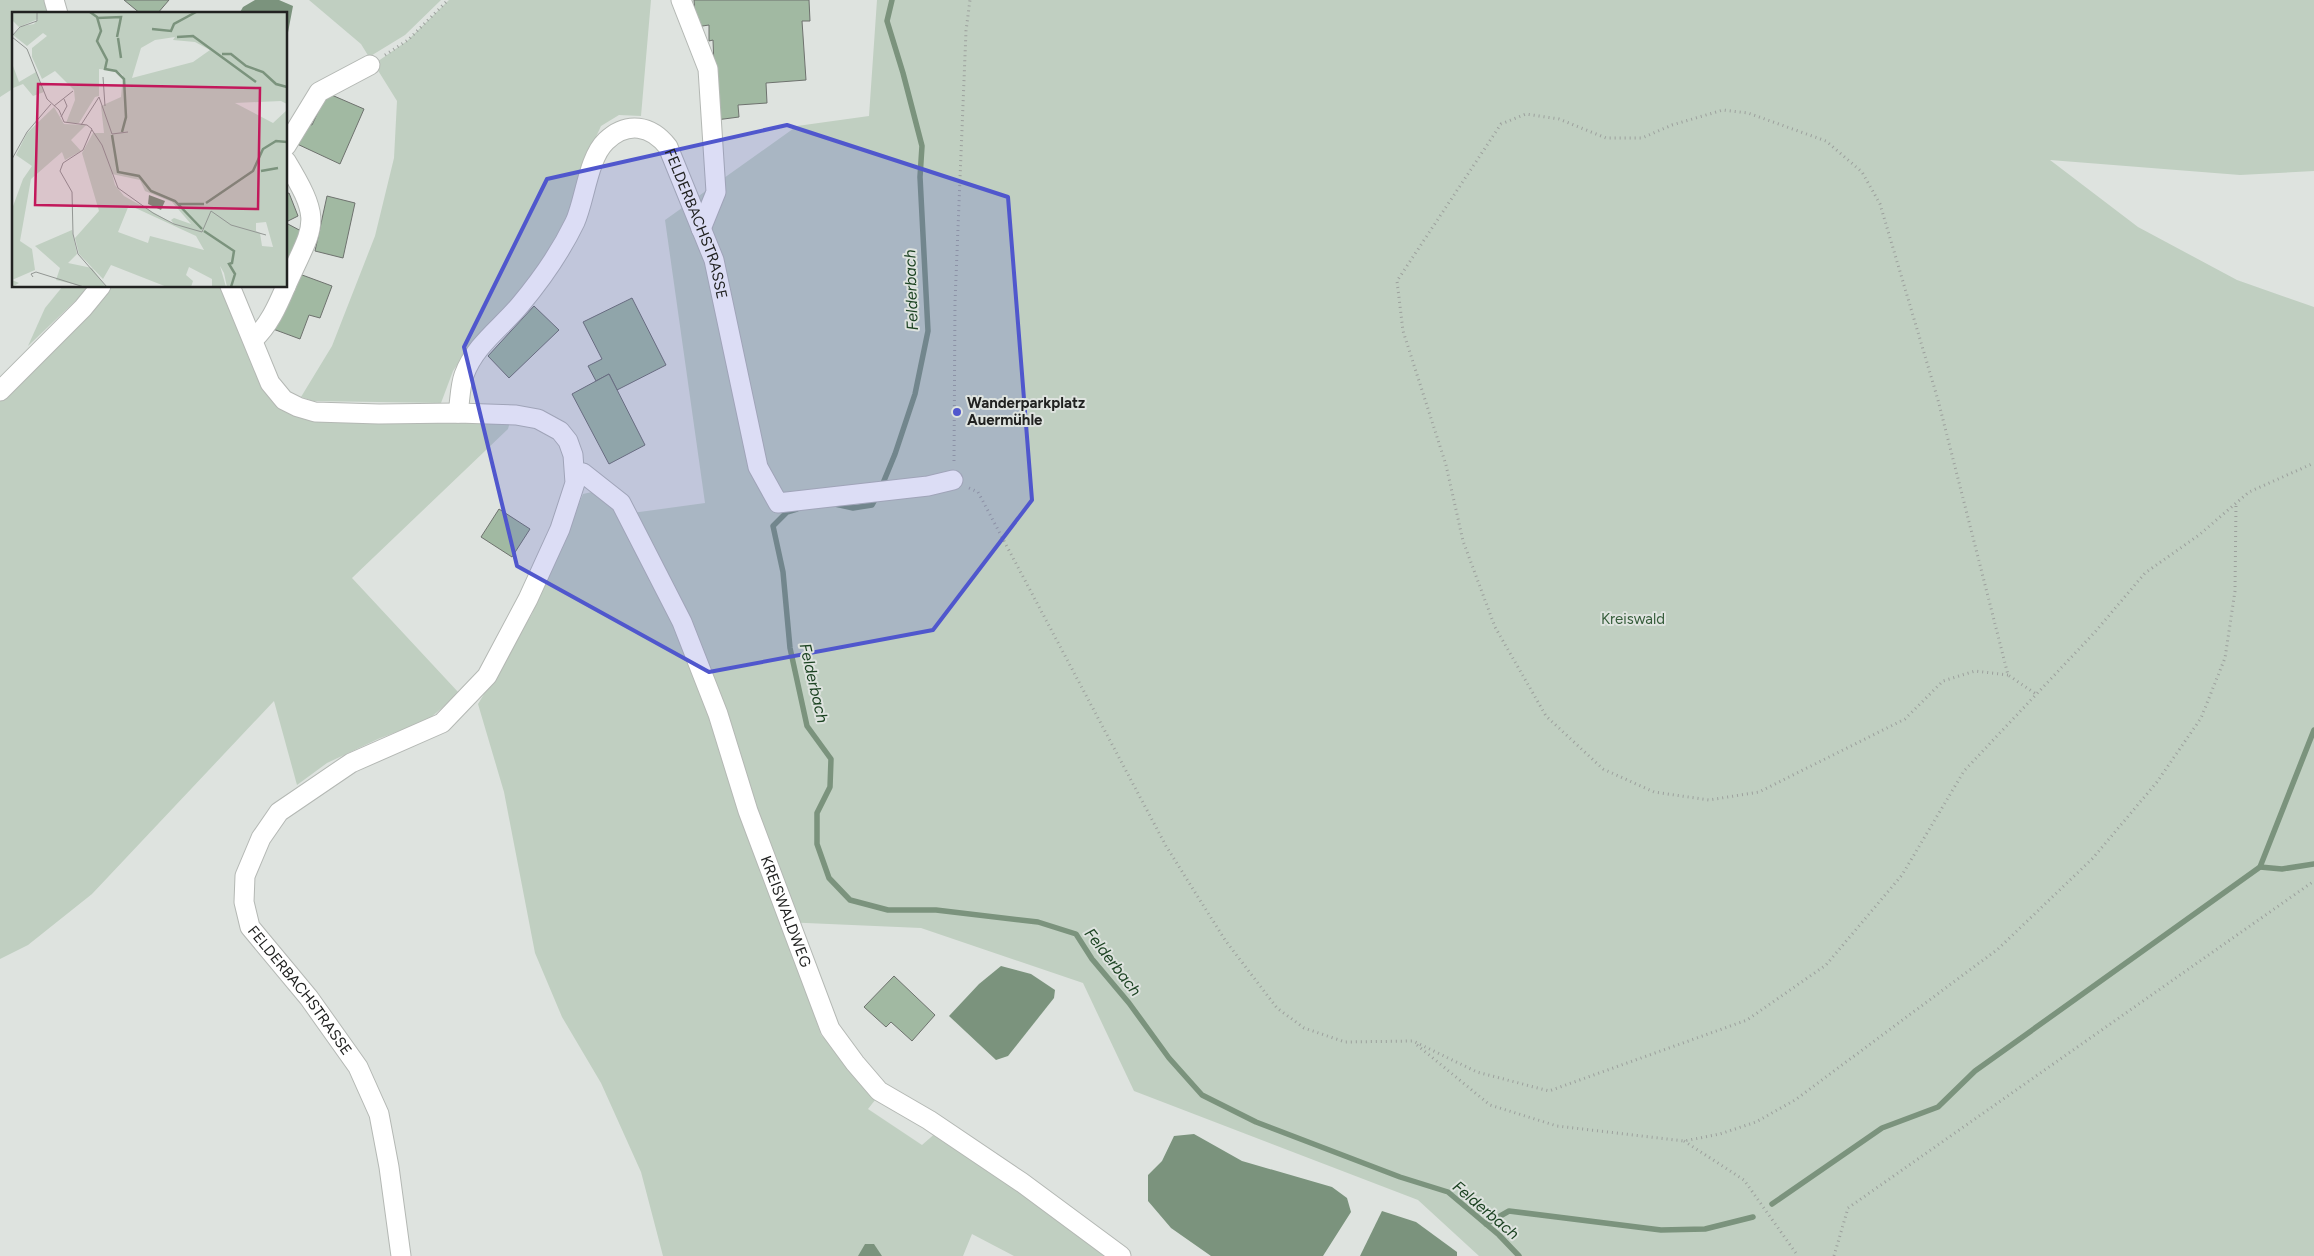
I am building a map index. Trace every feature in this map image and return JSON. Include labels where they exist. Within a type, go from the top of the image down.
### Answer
[{"type":"street","points":[[681,0],[708,70],[709,79],[716,192],[701,229]]},
{"type":"street","points":[[288,143],[319,92],[370,64]]},
{"type":"street","name":"FELDERBACHSTRASSE","points":[[458,413],[464,375],[481,344],[520,305],[553,258],[575,221],[590,170],[605,142],[625,128],[644,128],[659,135],[671,154],[714,260],[758,467],[778,503],[928,486],[954,480]]},
{"type":"street","points":[[288,164],[302,187],[311,209],[312,227],[288,281]]},
{"type":"street","points":[[0,391],[83,308],[99,288]]},
{"type":"street","name":"FELDERBACHSTRASSE","points":[[231,288],[273,389],[284,400],[298,407],[330,413],[516,415],[538,419],[560,431],[568,441],[573,455],[575,483],[560,529],[528,599],[487,676],[442,723],[352,763],[279,812],[261,838],[245,876],[244,902],[250,927],[309,998],[358,1067],[378,1114],[389,1167],[401,1256]]},
{"type":"street","points":[[253,340],[264,330],[274,314],[285,288]]},
{"type":"street","name":"KREISWALDWEG","points":[[575,472],[583,473],[621,503],[682,622],[718,714],[748,811],[830,1029],[855,1063],[880,1091],[929,1120],[1021,1182],[1122,1256]]},
{"type":"path","points":[[370,64],[408,40],[448,0]]},
{"type":"path","points":[[970,0],[966,31],[955,302],[954,480],[978,492],[1166,846],[1225,940],[1277,1008],[1304,1028],[1345,1042],[1413,1041],[1477,1072],[1549,1091],[1747,1020],[1826,964],[1902,875],[1964,771],[2095,632],[2145,573],[2199,535],[2249,492],[2314,463]]},
{"type":"path","points":[[2008,675],[1938,400],[1880,204],[1862,172],[1826,141],[1748,113],[1723,110],[1672,125],[1642,138],[1606,138],[1559,119],[1526,114],[1501,124],[1396,282],[1403,331],[1446,465],[1463,541],[1495,627],[1546,716],[1603,769],[1654,792],[1709,800],[1759,792],[1904,719],[1943,681],[1975,671],[2008,675],[2036,694]]},
{"type":"path","points":[[1413,1041],[1490,1105],[1557,1126],[1684,1141],[1720,1134],[1756,1122],[1795,1100],[1998,950],[2099,850],[2157,782],[2200,718],[2225,658],[2235,591],[2236,503]]},
{"type":"path","points":[[1834,1256],[1848,1208],[2314,881]]},
{"type":"path","points":[[1684,1141],[1744,1180],[1798,1256]]},
{"type":"highlighted area","points":[[787,125],[1008,197],[1032,500],[933,630],[709,672],[517,566],[464,347],[547,179]]},
{"type":"green space","points":[[0,0],[45,0],[48,12],[12,12],[12,89],[0,97]]},
{"type":"green space","points":[[309,0],[441,0],[405,35],[369,57],[361,44]]},
{"type":"green space","points":[[449,0],[651,0],[641,116],[619,115],[601,126],[586,159],[568,215],[542,261],[516,300],[474,340],[453,371],[441,403],[313,401],[301,397],[332,346],[375,236],[394,158],[397,101],[374,64],[407,41]]},
{"type":"green space","name":"Kreiswald","points":[[877,0],[2314,0],[2314,171],[2240,175],[2050,160],[2138,227],[2237,280],[2314,307],[2314,1256],[1479,1256],[1418,1200],[1134,1091],[1083,983],[921,928],[783,922],[821,1035],[879,1095],[868,1109],[922,1145],[938,1131],[1116,1256],[1014,1256],[972,1234],[963,1256],[663,1256],[641,1172],[601,1083],[562,1017],[535,953],[504,792],[478,704],[532,614],[583,494],[592,492],[632,513],[705,503],[665,220],[797,126],[869,116]]},
{"type":"green space","points":[[61,288],[89,288],[28,346],[45,308]]},
{"type":"green space","points":[[111,288],[225,288],[284,408],[511,418],[508,429],[352,578],[459,693],[428,720],[378,739],[327,763],[297,785],[274,701],[92,894],[28,945],[0,959],[0,401]]},
{"type":"shaded area","points":[[255,0],[279,0],[293,6],[288,32],[288,12],[240,12],[243,7]]},
{"type":"shaded area","points":[[1001,966],[1031,974],[1055,990],[1054,998],[1008,1056],[996,1060],[949,1016],[979,984]]},
{"type":"shaded area","points":[[1194,1134],[1242,1161],[1332,1187],[1347,1198],[1351,1212],[1323,1256],[1211,1256],[1171,1228],[1148,1201],[1148,1175],[1162,1161],[1174,1136]]},
{"type":"shaded area","points":[[1382,1211],[1416,1222],[1457,1252],[1457,1256],[1360,1256]]},
{"type":"shaded area","points":[[865,1244],[874,1244],[882,1256],[858,1256]]},
{"type":"building","points":[[124,0],[169,0],[159,12],[139,12]]},
{"type":"building","points":[[694,0],[809,0],[810,21],[802,21],[806,80],[766,83],[767,103],[738,105],[739,117],[716,120],[713,40],[709,41],[709,25],[696,27]]},
{"type":"building","points":[[327,93],[364,109],[340,164],[295,143],[304,122],[312,125]]},
{"type":"building","points":[[288,193],[298,216],[288,221]]},
{"type":"building","points":[[327,196],[355,203],[343,258],[315,251]]},
{"type":"building","points":[[288,224],[303,232],[288,264]]},
{"type":"building","points":[[294,272],[332,286],[320,318],[309,315],[300,339],[273,329]]},
{"type":"building","points":[[632,298],[666,365],[617,390],[609,374],[596,381],[588,366],[602,359],[583,322]]},
{"type":"building","points":[[534,306],[559,330],[509,378],[488,356]]},
{"type":"building","points":[[609,374],[645,445],[609,464],[572,394]]},
{"type":"building","points":[[499,509],[530,529],[512,557],[481,537]]},
{"type":"building","points":[[894,976],[935,1015],[912,1041],[891,1022],[886,1027],[864,1007]]},
{"type":"waterway","name":"Felderbach","points":[[881,488],[895,454],[915,394],[928,331],[920,177],[922,146],[887,21],[892,0]]},
{"type":"waterway","name":"Felderbach","points":[[835,504],[853,508],[872,505],[877,496]]},
{"type":"waterway","name":"Felderbach","points":[[797,509],[787,512],[773,526],[783,572],[790,648],[807,726],[831,759],[830,787],[817,813],[817,844],[829,878],[850,900],[888,910],[936,910],[1038,922],[1076,934],[1092,959],[1129,1003],[1169,1058],[1202,1095],[1256,1122],[1400,1177],[1448,1192],[1499,1235],[1519,1256]]},
{"type":"waterway","points":[[1772,1204],[1882,1128],[1938,1107],[1975,1071],[2260,867],[2314,730]]},
{"type":"waterway","points":[[2260,867],[2282,869],[2314,864]]},
{"type":"waterway","points":[[1486,1224],[1509,1211],[1661,1230],[1705,1229],[1753,1217]]},
{"type":"place","name":"Wanderparkplatz Auermühle","points":[[957,412]]}]
